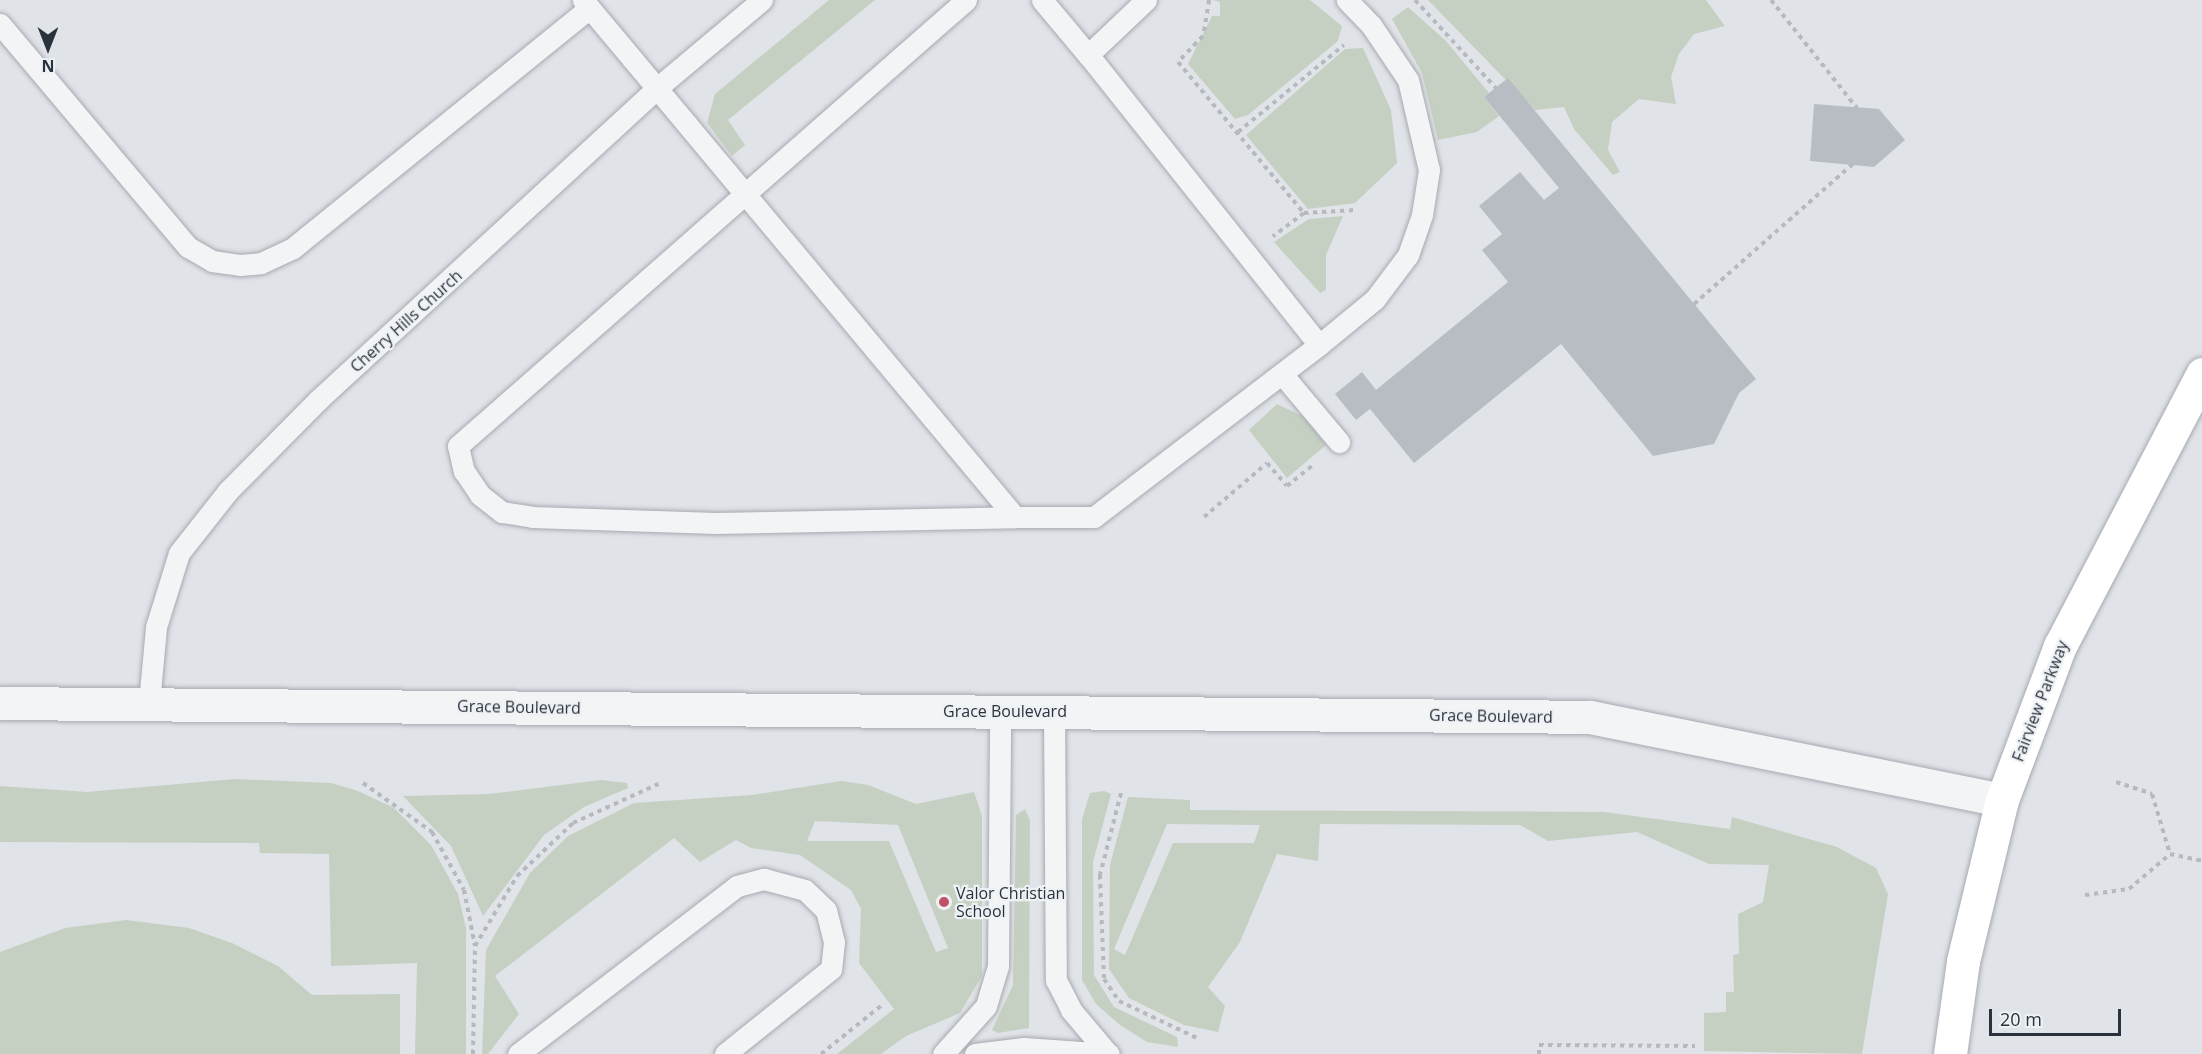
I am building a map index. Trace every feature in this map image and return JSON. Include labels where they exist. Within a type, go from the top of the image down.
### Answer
[{"type":"main road","name":"Fairview Parkway","points":[[1950,1054],[1963,961],[2002,800],[2060,646],[2202,374]]},
{"type":"street","name":"Grace Boulevard","points":[[0,703],[1590,717],[2002,800]]},
{"type":"lane","name":"Cherry Hills Church","points":[[149,704],[156,627],[179,553],[228,491],[318,400],[657,88],[762,0]]},
{"type":"lane","points":[[966,0],[471,429],[458,446],[464,471],[480,495],[502,512],[532,518],[716,523],[1094,517],[1282,374],[1375,299],[1407,255],[1422,215],[1429,170],[1407,80],[1371,25],[1347,0]]},
{"type":"lane","points":[[1042,0],[1319,345]]},
{"type":"lane","points":[[1088,55],[1146,0]]},
{"type":"lane","points":[[0,24],[188,247],[212,261],[240,265],[261,262],[293,248],[586,4],[1015,518]]},
{"type":"lane","points":[[1282,374],[1340,442]]},
{"type":"lane","points":[[943,1054],[975,1022],[994,989],[1000,712]]},
{"type":"lane","points":[[1054,712],[1056,980],[1071,1010],[1108,1054]]},
{"type":"lane","points":[[518,1054],[737,886],[764,879],[805,890],[826,910],[834,942],[831,969],[725,1054]]},
{"type":"lane","points":[[975,1054],[1024,1048],[1108,1054]]},
{"type":"path","points":[[1209,0],[1203,36],[1178,62],[1304,213]]},
{"type":"path","points":[[1415,0],[1496,87]]},
{"type":"path","points":[[1771,0],[1857,108]]},
{"type":"path","points":[[1238,132],[1352,39]]},
{"type":"path","points":[[1695,304],[1853,164]]},
{"type":"path","points":[[1273,236],[1304,213],[1355,210]]},
{"type":"path","points":[[1204,517],[1268,462],[1287,486],[1340,442]]},
{"type":"path","points":[[2116,782],[2152,794],[2170,854]]},
{"type":"path","points":[[363,783],[432,832],[464,890],[475,946],[473,1054]]},
{"type":"path","points":[[475,946],[517,876],[555,835],[602,806],[658,784]]},
{"type":"path","points":[[1120,793],[1100,866],[1104,979],[1119,1001],[1197,1038]]},
{"type":"path","points":[[2170,854],[2202,861]]},
{"type":"path","points":[[2085,895],[2129,889],[2170,854]]},
{"type":"path","points":[[821,1054],[882,1005]]},
{"type":"path","points":[[1539,1054],[1539,1045],[1695,1046]]},
{"type":"green space","points":[[829,0],[875,0],[728,120],[745,145],[732,156],[707,123],[715,94]]},
{"type":"green space","points":[[1213,0],[1310,0],[1342,26],[1338,41],[1248,115],[1235,119],[1188,64],[1212,16],[1220,16],[1220,2]]},
{"type":"green space","points":[[1428,0],[1706,0],[1725,26],[1694,34],[1679,54],[1671,77],[1676,104],[1639,99],[1612,122],[1608,150],[1620,172],[1613,175],[1574,129],[1564,107],[1535,110]]},
{"type":"green space","points":[[1408,7],[1446,41],[1489,93],[1484,97],[1499,116],[1477,132],[1438,140],[1422,73],[1392,19]]},
{"type":"green space","points":[[1363,48],[1391,110],[1397,163],[1355,203],[1308,209],[1246,135],[1345,49]]},
{"type":"green space","points":[[1343,216],[1326,255],[1326,290],[1320,293],[1274,242],[1309,219]]},
{"type":"green space","points":[[1277,404],[1304,417],[1326,445],[1287,478],[1249,430]]},
{"type":"green space","points":[[235,779],[331,783],[358,791],[394,808],[431,845],[458,894],[466,928],[466,1054],[415,1054],[417,963],[331,966],[329,854],[260,853],[259,843],[0,842],[0,786],[87,792]]},
{"type":"green space","points":[[601,780],[627,783],[628,788],[584,807],[544,835],[483,916],[451,846],[403,796],[489,794]]},
{"type":"green space","points":[[841,781],[868,785],[916,804],[974,792],[982,816],[982,976],[960,1013],[906,1036],[881,1054],[837,1054],[894,1009],[859,963],[861,909],[851,890],[800,855],[751,848],[736,840],[700,862],[674,838],[495,976],[519,1014],[488,1054],[482,1054],[486,950],[530,873],[568,836],[634,803],[752,795]],"holes":[[[815,821],[898,825],[948,948],[936,952],[889,841],[807,841]]]},
{"type":"green space","points":[[1104,791],[1111,794],[1093,862],[1094,975],[1114,1007],[1177,1037],[1178,1047],[1147,1042],[1120,1025],[1096,1004],[1082,980],[1082,819],[1090,793]]},
{"type":"green space","points":[[1128,797],[1190,800],[1190,810],[1604,812],[1730,829],[1732,817],[1837,847],[1876,868],[1888,894],[1862,1054],[1704,1051],[1704,1013],[1726,1012],[1726,992],[1734,992],[1733,955],[1739,954],[1738,914],[1763,902],[1769,865],[1709,864],[1637,832],[1548,841],[1520,825],[1320,824],[1318,861],[1277,854],[1240,942],[1208,987],[1225,1006],[1218,1032],[1184,1025],[1129,998],[1109,969],[1110,865]],"holes":[[[1167,824],[1260,825],[1254,843],[1173,843],[1125,955],[1114,949]]]},
{"type":"green space","points":[[1025,809],[1030,820],[1029,1028],[998,1033],[992,1030],[1013,985],[1016,815]]},
{"type":"green space","points":[[126,920],[189,928],[232,943],[278,966],[312,995],[400,994],[400,1054],[0,1054],[0,952],[65,928]]},
{"type":"building","points":[[1508,78],[1756,379],[1739,393],[1714,444],[1653,456],[1561,344],[1414,463],[1370,409],[1356,420],[1335,394],[1362,372],[1376,390],[1508,282],[1482,250],[1502,234],[1479,206],[1520,172],[1544,200],[1559,188],[1484,97]]},
{"type":"building","points":[[1814,104],[1879,109],[1905,140],[1874,167],[1810,161]]},
{"type":"place","name":"Valor Christian School","points":[[944,902]]}]
